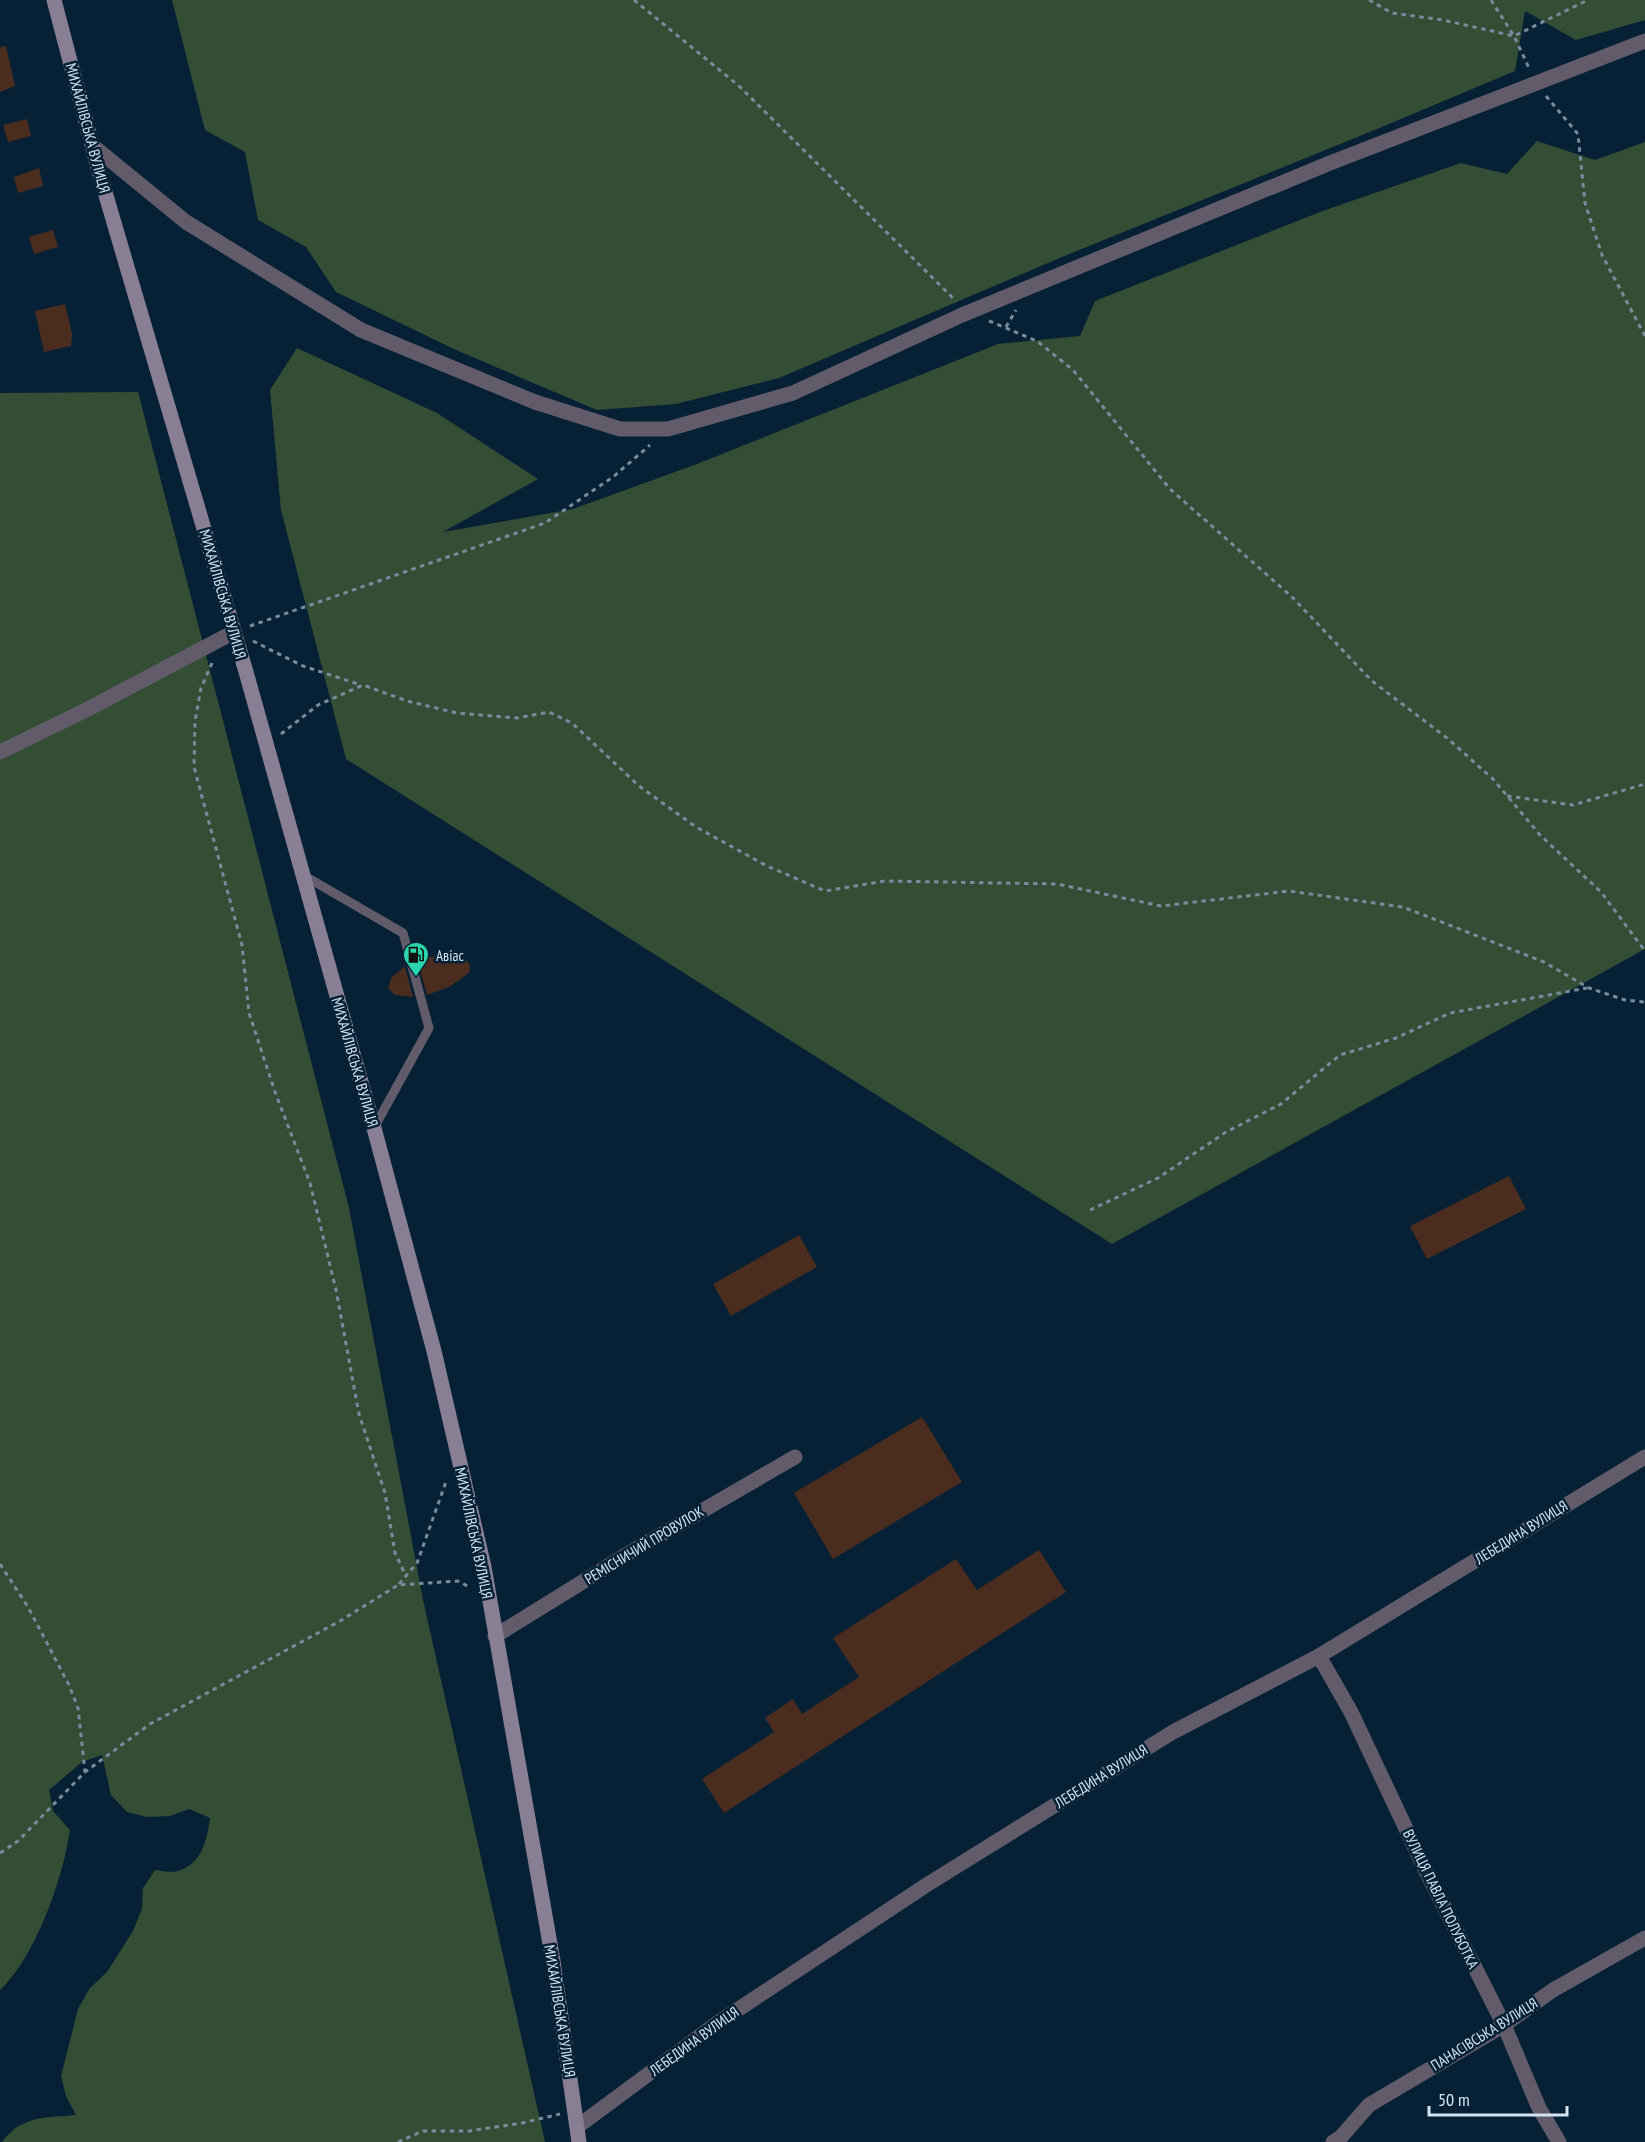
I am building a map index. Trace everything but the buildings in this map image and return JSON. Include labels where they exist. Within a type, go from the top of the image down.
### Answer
[{"type":"main road","name":"МИХАЙЛІВСЬКА ВУЛИЦЯ","points":[[54,0],[227,635],[266,746],[374,1128],[434,1351],[484,1567],[553,1961],[578,2134]]},
{"type":"street","points":[[93,146],[186,222],[361,330],[535,402],[620,429],[668,429],[793,393],[968,313],[1320,167],[1645,41]]},
{"type":"street","points":[[0,752],[86,710],[227,635]]},
{"type":"street","name":"РЕМІСНИЧИЙ ПРОВУЛОК","points":[[495,1636],[626,1555],[795,1457]]},
{"type":"street","name":"ЛЕБЕДИНА ВУЛИЦЯ","points":[[578,2134],[716,2024],[928,1884],[1173,1732],[1319,1656],[1645,1457]]},
{"type":"street","name":"ВУЛИЦЯ ПАВЛА ПОЛУБОТКА","points":[[1319,1656],[1351,1712],[1425,1869],[1504,2025],[1539,2108],[1559,2142]]},
{"type":"street","name":"ПАНАСІВСЬКА ВУЛИЦЯ","points":[[1333,2142],[1341,2137],[1369,2105],[1504,2025],[1553,1990],[1645,1938]]},
{"type":"lane","points":[[301,873],[403,933],[429,1028],[374,1128]]},
{"type":"path","points":[[634,0],[739,86],[968,313],[1037,341],[1073,370],[1170,489],[1292,597],[1372,681],[1447,738],[1493,780],[1540,835],[1601,892],[1645,951]]},
{"type":"path","points":[[1369,0],[1392,13],[1443,20],[1514,36],[1588,0]]},
{"type":"path","points":[[1491,0],[1514,36],[1536,83],[1578,134],[1585,203],[1598,245],[1645,336]]},
{"type":"path","points":[[405,1576],[394,1553],[385,1493],[359,1414],[336,1290],[310,1184],[275,1092],[249,1013],[242,945],[194,766],[195,721],[201,688],[227,635],[545,523],[613,477],[668,429]]},
{"type":"path","points":[[227,635],[303,666],[407,701],[457,713],[517,718],[549,712],[572,723],[639,786],[696,827],[767,866],[825,891],[885,881],[1057,884],[1161,906],[1289,891],[1403,907],[1544,962],[1589,987],[1625,1000],[1645,1002]]},
{"type":"path","points":[[266,746],[318,705],[363,685]]},
{"type":"path","points":[[1507,796],[1573,805],[1645,784]]},
{"type":"path","points":[[1089,1210],[1158,1178],[1226,1132],[1281,1104],[1340,1055],[1396,1038],[1450,1013],[1589,987]]},
{"type":"path","points":[[0,1854],[18,1841],[85,1772],[150,1724],[340,1621],[398,1585],[417,1563],[438,1501],[458,1455]]},
{"type":"path","points":[[0,1564],[28,1606],[69,1685],[78,1708],[85,1772]]},
{"type":"path","points":[[398,1585],[458,1581],[489,1598]]},
{"type":"path","points":[[398,2142],[423,2131],[469,2132],[522,2123],[575,2110]]},
{"type":"green space","points":[[172,0],[1645,0],[1645,20],[1576,40],[1525,11],[1515,71],[1062,257],[779,378],[676,404],[597,410],[456,350],[336,292],[306,247],[258,220],[245,152],[205,130]]},
{"type":"green space","points":[[1537,141],[1595,160],[1645,142],[1645,949],[1112,1244],[346,759],[281,510],[270,390],[297,348],[437,413],[538,479],[443,532],[573,509],[697,464],[998,344],[1080,336],[1095,301],[1320,212],[1461,163],[1507,174]]},
{"type":"green space","points":[[138,392],[349,1208],[423,1600],[545,2142],[2,2142],[26,2122],[76,2115],[66,2096],[61,2076],[78,2009],[90,1988],[107,1972],[133,1931],[142,1909],[143,1888],[155,1870],[176,1872],[193,1863],[205,1843],[210,1818],[189,1809],[170,1816],[147,1817],[127,1812],[111,1795],[102,1755],[82,1762],[49,1790],[53,1811],[70,1830],[61,1870],[36,1937],[13,1975],[0,1990],[0,393]]},
{"type":"place","name":"Авіас","points":[[416,978]]}]
